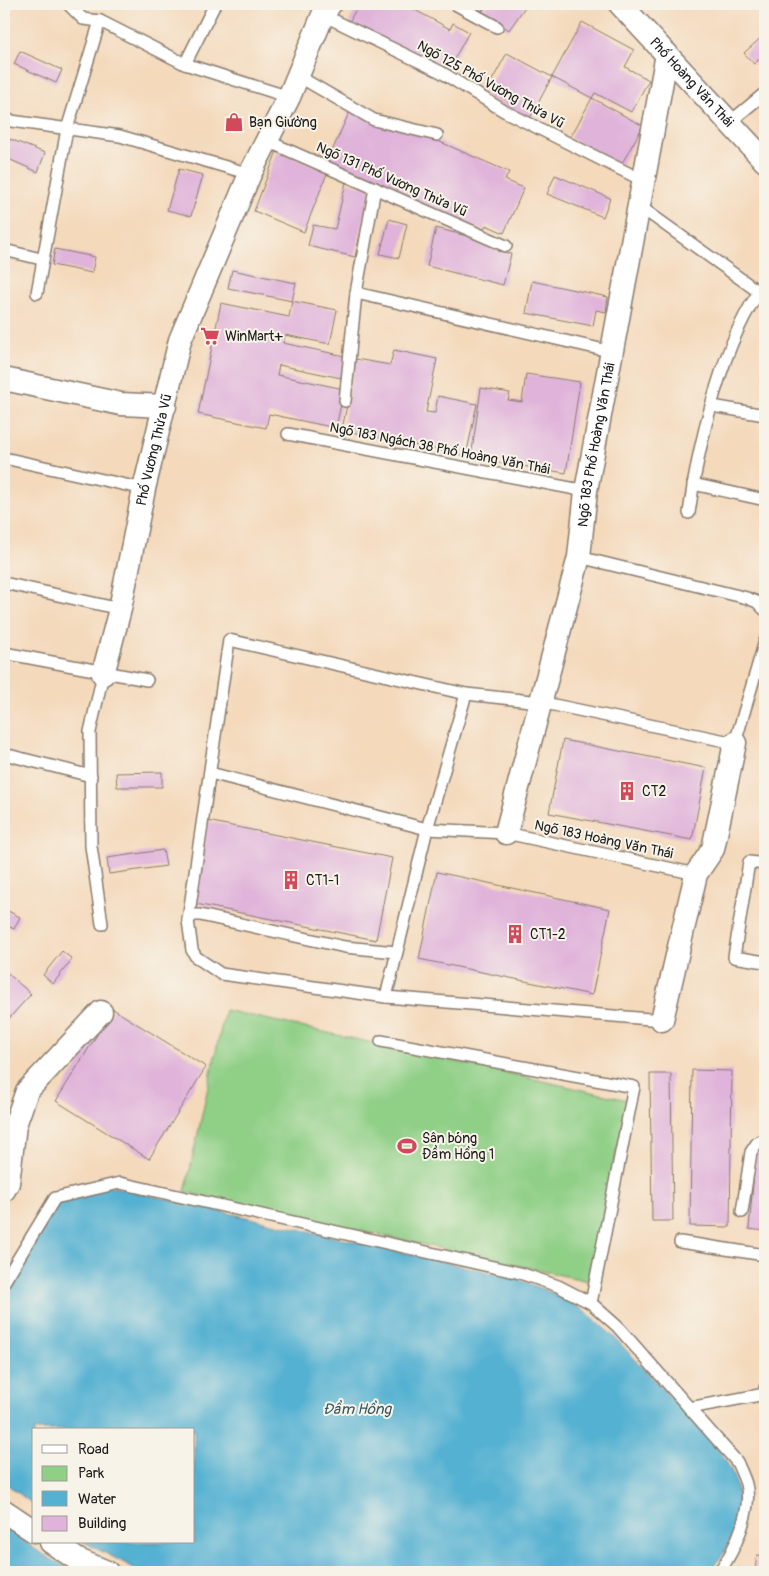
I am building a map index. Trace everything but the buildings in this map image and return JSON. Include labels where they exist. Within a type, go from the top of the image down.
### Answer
[{"type":"street","name":"Phố Hoàng Văn Thái","points":[[627,6],[667,54],[765,161]]},
{"type":"street","name":"Phố Vương Thừa Vũ","points":[[103,674],[120,609],[144,489],[180,340],[265,140],[289,97],[327,9]]},
{"type":"street","name":"Ngõ 183 Phố Hoàng Văn Thái","points":[[506,833],[579,557],[586,491],[667,54]]},
{"type":"street","points":[[4,379],[121,404],[165,406]]},
{"type":"street","points":[[662,1020],[696,874],[713,850],[735,743]]},
{"type":"street","points":[[4,1190],[8,1183],[15,1125],[27,1091],[102,1012]]},
{"type":"street","points":[[4,1511],[32,1530]]},
{"type":"street","points":[[54,1544],[78,1560],[107,1572]]},
{"type":"lane","points":[[68,4],[83,19],[100,21],[185,64],[289,97]]},
{"type":"lane","points":[[185,64],[215,4]]},
{"type":"lane","points":[[455,4],[498,26]]},
{"type":"lane","name":"Ngõ 125 Phố Vương Thừa Vũ","points":[[327,9],[441,72],[504,111],[644,181]]},
{"type":"lane","points":[[37,292],[41,260],[67,129],[100,21]]},
{"type":"lane","points":[[298,76],[374,120],[437,135]]},
{"type":"lane","points":[[730,122],[765,93]]},
{"type":"lane","points":[[4,120],[120,136],[250,174]]},
{"type":"lane","name":"Ngõ 131 Phố Vương Thừa Vũ","points":[[265,140],[506,246]]},
{"type":"lane","points":[[345,401],[356,293],[375,188]]},
{"type":"lane","points":[[639,206],[762,288],[736,331],[712,406],[692,484],[689,513]]},
{"type":"lane","points":[[4,250],[41,260]]},
{"type":"lane","points":[[356,293],[613,352]]},
{"type":"lane","points":[[712,406],[765,415]]},
{"type":"lane","name":"Ngõ 183 Ngách 38 Phố Hoàng Văn Thái","points":[[288,434],[586,491]]},
{"type":"lane","points":[[4,458],[144,489]]},
{"type":"lane","points":[[692,484],[765,500]]},
{"type":"lane","points":[[579,557],[746,598],[757,602],[765,610]]},
{"type":"lane","points":[[4,583],[120,609]]},
{"type":"lane","points":[[662,1020],[386,997],[221,974],[196,957],[192,950],[188,920],[229,640],[466,694],[540,702],[735,743],[765,641]]},
{"type":"lane","points":[[4,653],[103,674],[147,680]]},
{"type":"lane","name":"Phố Vương Thừa Vũ","points":[[102,924],[91,846],[90,732],[103,674]]},
{"type":"lane","points":[[386,997],[427,829],[466,694]]},
{"type":"lane","points":[[4,754],[91,776]]},
{"type":"lane","name":"Ngõ 183 Hoàng Văn Thái","points":[[210,773],[427,829],[506,833],[696,874]]},
{"type":"lane","points":[[765,864],[749,862],[734,957],[765,962]]},
{"type":"lane","points":[[188,920],[193,915],[200,915],[346,947],[396,952]]},
{"type":"lane","points":[[381,1041],[634,1087],[591,1303]]},
{"type":"lane","points":[[742,1212],[751,1152],[757,1143],[765,1139]]},
{"type":"lane","points":[[4,1282],[55,1198],[120,1183],[520,1273],[558,1286],[591,1303],[618,1328],[737,1462],[746,1486],[745,1510],[737,1541],[718,1572]]},
{"type":"lane","points":[[680,1242],[765,1255]]},
{"type":"lane","points":[[689,1408],[765,1394],[765,1388]]},
{"type":"green space","name":"Sân bóng Đầm Hồng 1","points":[[225,1010],[628,1100],[588,1281],[185,1192]]},
{"type":"water","name":"Đầm Hồng","points":[[83,1183],[100,1184],[515,1278],[552,1293],[585,1311],[615,1338],[721,1452],[735,1478],[739,1502],[735,1528],[724,1553],[709,1572],[142,1572],[88,1544],[195,1544],[195,1428],[32,1428],[32,1503],[4,1482],[4,1279],[53,1201],[67,1189]]},
{"type":"water","points":[[4,1525],[39,1552],[78,1572],[4,1572]]},
{"type":"place","name":"Bạn Giường","points":[[234,122]]},
{"type":"place","name":"WinMart+","points":[[210,336]]},
{"type":"place","name":"CT2","points":[[627,791]]},
{"type":"place","name":"CT1-1","points":[[291,880]]},
{"type":"place","name":"CT1-2","points":[[515,934]]},
{"type":"place","name":"Sân bóng Đầm Hồng 1","points":[[407,1146]]}]
